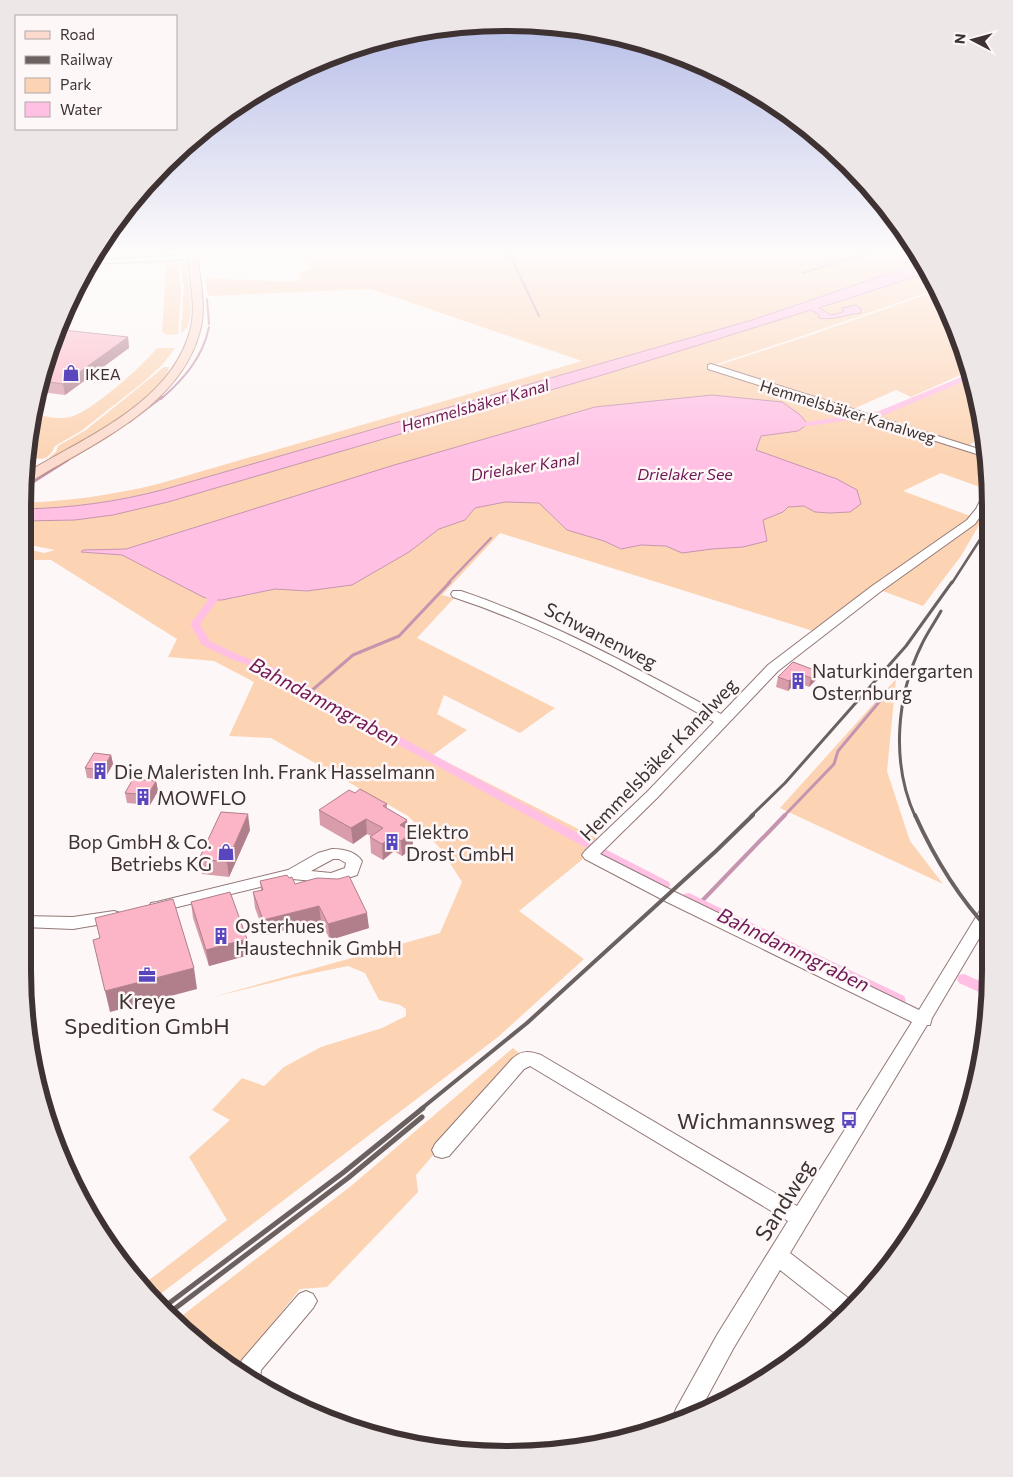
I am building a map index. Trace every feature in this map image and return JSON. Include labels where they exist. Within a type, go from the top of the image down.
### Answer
[{"type":"main road","points":[[32,475],[135,411],[165,385],[176,372],[190,348],[196,320]]},
{"type":"street","name":"Hemmelsbäker Kanalweg","points":[[711,367],[979,452]]},
{"type":"street","name":"Hemmelsbäker Kanalweg","points":[[924,1020],[673,898],[590,855],[653,794],[773,668],[876,589],[970,522],[982,508]]},
{"type":"street","name":"Schwanenweg","points":[[457,594],[510,612],[553,630],[622,665],[723,721]]},
{"type":"street","points":[[31,922],[73,923],[107,919],[293,874]]},
{"type":"street","name":"Sandweg","points":[[688,1410],[725,1342],[777,1255],[924,1020],[982,922]]},
{"type":"street","points":[[442,1150],[525,1058],[535,1060],[800,1218]]},
{"type":"street","points":[[777,1255],[843,1307]]},
{"type":"street","points":[[251,1371],[250,1367],[306,1301]]},
{"type":"green space","points":[[163,320],[179,320],[178,334],[165,334],[162,331]]},
{"type":"green space","points":[[182,320],[189,320],[186,328],[181,333]]},
{"type":"green space","points":[[462,320],[752,320],[162,490],[93,504],[31,509],[31,503],[91,497],[158,484],[582,361]]},
{"type":"green space","points":[[779,320],[849,320],[708,367],[979,453],[981,488],[941,473],[903,491],[973,517],[813,631],[500,533],[442,595],[454,598],[417,638],[555,708],[520,733],[444,695],[437,714],[467,730],[433,755],[604,842],[519,911],[584,959],[498,1037],[159,1295],[147,1282],[227,1220],[189,1157],[230,1120],[212,1110],[242,1078],[264,1086],[284,1067],[321,1047],[382,1028],[406,1016],[406,1009],[400,1005],[379,1000],[365,973],[348,966],[213,997],[440,933],[462,882],[441,849],[408,816],[271,738],[229,736],[254,682],[214,661],[168,657],[177,639],[51,560],[31,560],[31,550],[44,553],[55,550],[31,544],[31,521],[75,520],[113,515],[168,502],[609,373]],"holes":[[[782,402],[799,414],[807,424],[798,431],[761,436],[756,450],[837,479],[850,512],[815,512],[804,506],[788,507],[783,512],[763,520],[767,541],[683,553],[666,546],[641,545],[620,549],[604,541],[567,530],[539,503],[505,502],[475,508],[465,520],[439,529],[409,552],[307,591],[275,589],[213,600],[122,555],[81,552],[84,550],[126,550]]]},
{"type":"green space","points":[[854,320],[944,320],[963,374],[911,397],[896,390],[851,410],[713,367]]},
{"type":"green space","points":[[157,348],[175,348],[163,364],[141,384],[81,431],[55,446],[47,457],[42,459],[34,458],[37,430],[40,428],[38,427],[41,420],[39,420],[40,415],[61,418],[79,414],[103,398]]},
{"type":"green space","points":[[164,367],[169,367],[164,378],[136,406],[97,433],[48,458],[56,452],[58,446],[86,430]]},
{"type":"green space","points":[[965,381],[977,439],[968,447],[875,417]]},
{"type":"green space","points":[[982,512],[982,520],[961,556],[923,606],[880,590],[975,524]]},
{"type":"green space","points":[[896,679],[887,771],[910,841],[943,884],[780,808]]},
{"type":"green space","points":[[513,1048],[520,1054],[416,1175],[418,1192],[327,1287],[300,1289],[239,1364],[217,1348],[181,1317],[351,1186]]},
{"type":"water","name":"Hemmelsbäker Kanal","points":[[752,320],[779,320],[609,373],[168,502],[113,515],[75,520],[31,521],[31,509],[93,504],[162,490]]},
{"type":"water","name":"Drielaker See","points":[[712,395],[782,402],[799,414],[808,424],[798,431],[761,436],[756,450],[837,479],[857,490],[861,504],[850,512],[830,513],[815,512],[804,506],[788,507],[783,512],[763,520],[767,541],[743,547],[682,553],[666,546],[641,545],[621,549],[604,541],[567,530],[539,503],[505,502],[475,508],[465,520],[439,529],[409,552],[352,585],[307,591],[275,589],[222,600],[203,597],[122,555],[81,552],[83,550],[126,549],[391,466],[595,407]]},
{"type":"building","points":[[65,330],[128,337],[63,384],[47,382]]},
{"type":"building","points":[[793,662],[817,671],[811,678],[798,673],[789,681],[778,677]]},
{"type":"building","points":[[94,753],[111,755],[102,770],[85,768]]},
{"type":"building","points":[[133,779],[156,781],[148,795],[125,793]]},
{"type":"building","points":[[360,789],[387,804],[383,806],[407,820],[400,825],[412,832],[401,841],[393,836],[382,844],[370,837],[383,828],[366,819],[351,828],[319,810],[349,790],[355,793]]},
{"type":"building","points":[[221,812],[248,814],[227,862],[199,859]]},
{"type":"building","points":[[287,875],[289,878],[292,877],[295,884],[317,878],[338,879],[349,876],[367,913],[328,924],[319,906],[263,920],[253,892],[263,890],[260,881]]},
{"type":"building","name":"Osterhues Haustechnik GmbH","points":[[230,892],[247,939],[206,950],[191,902]]},
{"type":"building","name":"Kreye Spedition GmbH","points":[[173,899],[194,968],[105,991],[93,940],[100,938],[95,918]]},
{"type":"waterway","points":[[209,320],[209,324]]},
{"type":"waterway","points":[[161,399],[191,367],[202,348],[209,327]]},
{"type":"waterway","name":"Drielaker Kanal","points":[[794,426],[881,413],[965,379]]},
{"type":"waterway","points":[[129,422],[162,397]]},
{"type":"waterway","points":[[32,483],[68,460]]},
{"type":"waterway","points":[[448,583],[491,538]]},
{"type":"waterway","points":[[310,692],[353,655],[399,636],[450,582]]},
{"type":"waterway","name":"Bahndammgraben","points":[[204,590],[213,600],[195,624],[206,643],[235,657],[271,670],[286,682],[310,692],[592,846]]},
{"type":"waterway","points":[[784,816],[834,764],[838,751],[890,689]]},
{"type":"waterway","points":[[700,903],[785,815]]},
{"type":"waterway","name":"Bahndammgraben","points":[[605,853],[664,885]]},
{"type":"waterway","name":"Bahndammgraben","points":[[689,897],[899,1000]]},
{"type":"waterway","name":"Bahndammgraben","points":[[964,979],[981,988]]},
{"type":"railway","points":[[952,583],[982,536]]},
{"type":"railway","points":[[751,816],[785,783],[906,646],[952,582]]},
{"type":"railway","points":[[915,816],[907,796],[902,774],[900,752],[902,707],[913,664],[941,611]]},
{"type":"railway","points":[[421,1109],[527,1023],[753,815]]},
{"type":"railway","points":[[915,815],[930,846],[948,876],[982,922]]},
{"type":"railway","points":[[168,1304],[344,1172],[423,1108]]},
{"type":"railway","points":[[173,1310],[348,1178],[422,1117]]},
{"type":"place","name":"IKEA","points":[[71,373]]},
{"type":"place","name":"Naturkindergarten Osternburg","points":[[798,681]]},
{"type":"place","name":"Die Maleristen Inh. Frank Hasselmann","points":[[100,771]]},
{"type":"place","name":"MOWFLO","points":[[143,797]]},
{"type":"place","name":"Elektro Drost GmbH","points":[[392,842]]},
{"type":"place","name":"Bop GmbH & Co. Betriebs KG","points":[[226,852]]},
{"type":"place","name":"Osterhues Haustechnik GmbH","points":[[221,936]]},
{"type":"place","name":"Kreye Spedition GmbH","points":[[147,975]]},
{"type":"place","name":"Wichmannsweg","points":[[849,1120]]}]
